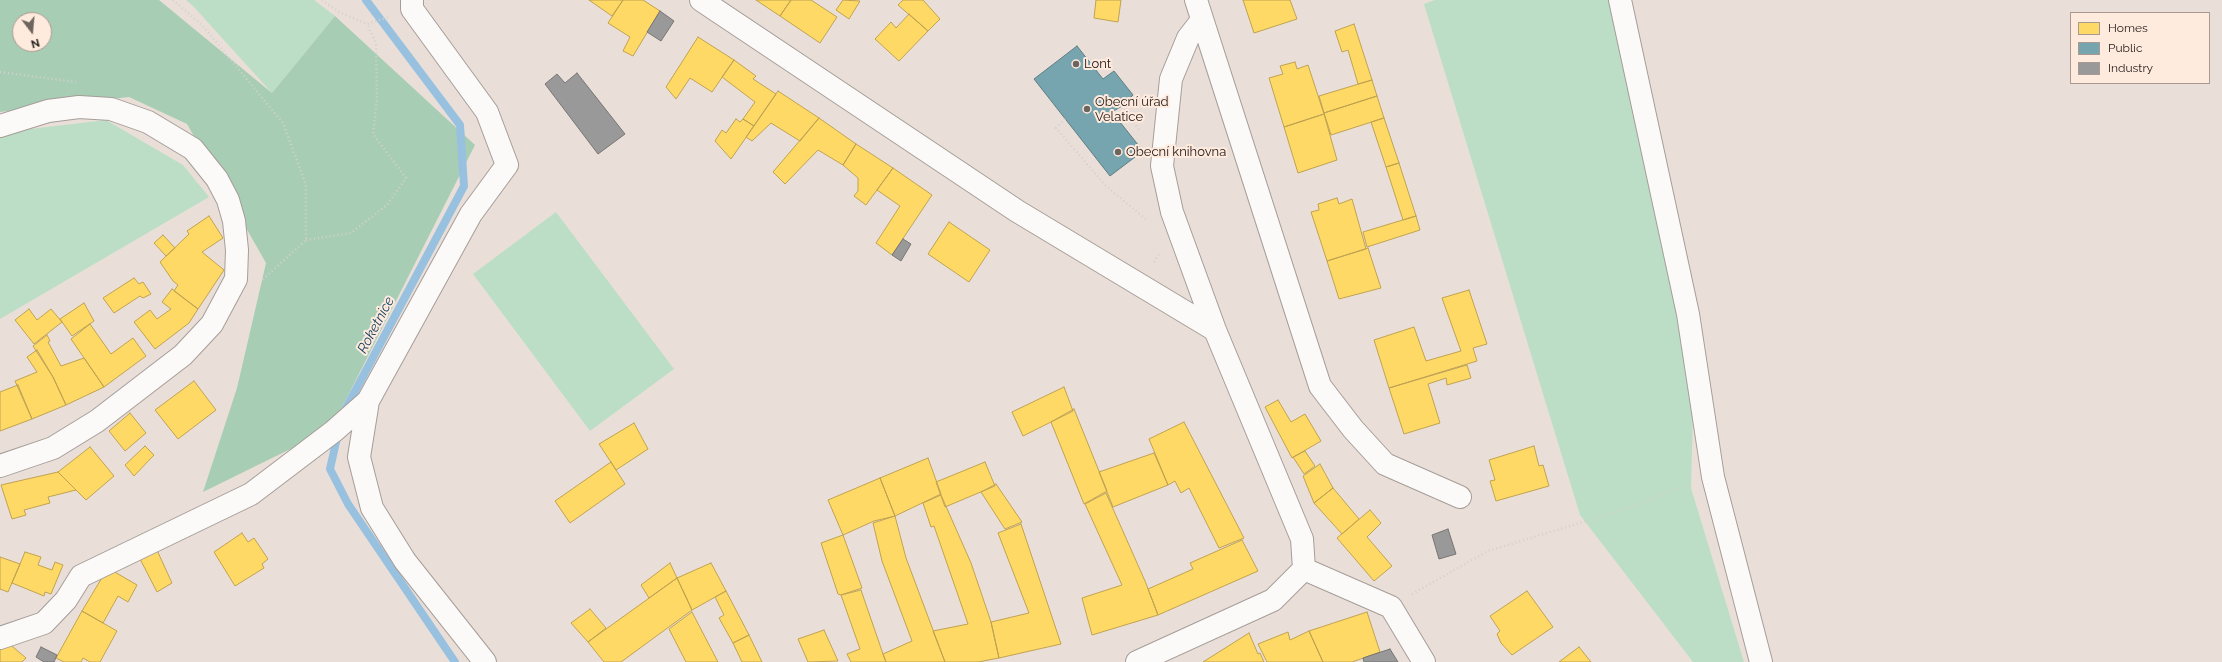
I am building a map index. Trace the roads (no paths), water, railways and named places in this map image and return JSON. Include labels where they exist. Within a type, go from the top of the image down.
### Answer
[{"type":"street","points":[[0,638],[44,623],[66,600],[81,576],[251,494],[339,426],[368,401],[471,214],[507,165],[487,112],[412,9],[412,0]]},
{"type":"street","points":[[701,0],[1017,211],[1215,330]]},
{"type":"street","points":[[1620,0],[1688,314],[1713,477],[1761,662]]},
{"type":"street","points":[[1137,662],[1273,600],[1304,569],[1302,539],[1215,330],[1172,212],[1162,166],[1164,79],[1188,38],[1199,10]]},
{"type":"street","points":[[1199,10],[1320,386],[1353,429],[1385,464],[1460,497]]},
{"type":"street","points":[[0,126],[48,111],[80,107],[111,109],[148,122],[192,149],[218,179],[228,200],[234,221],[237,250],[236,279],[212,324],[183,355],[97,421],[53,448],[0,466]]},
{"type":"street","points":[[368,401],[360,456],[372,508],[405,561],[485,662]]},
{"type":"street","points":[[1304,569],[1391,607],[1424,662]]},
{"type":"waterway","name":"Roketnice","points":[[344,412],[464,186],[460,125],[366,0]]},
{"type":"waterway","name":"Roketnice","points":[[338,433],[330,469],[348,504],[455,662]]},
{"type":"place","name":"Lont","points":[[1076,64]]},
{"type":"place","name":"Obecní úřad Velatice","points":[[1087,109]]},
{"type":"place","name":"Obecní knihovna","points":[[1118,152]]}]
